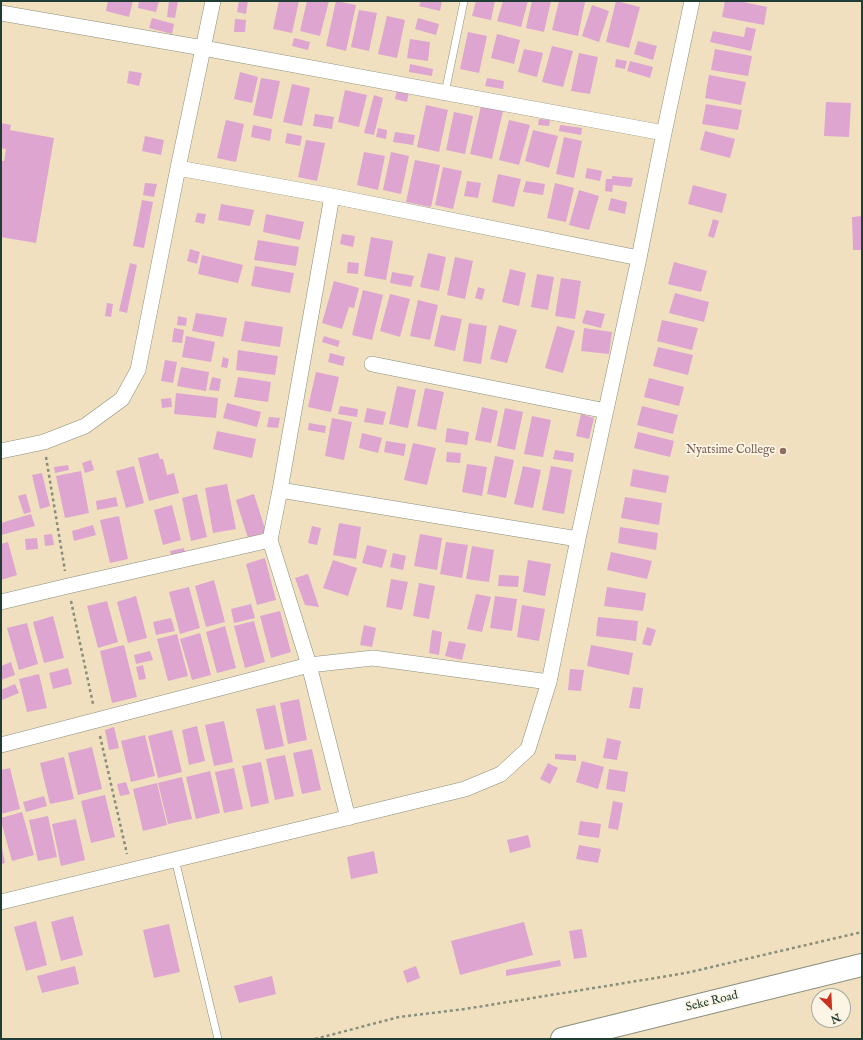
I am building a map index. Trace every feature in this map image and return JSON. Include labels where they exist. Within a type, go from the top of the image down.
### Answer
[{"type":"main road","name":"Seke Road","points":[[562,1039],[862,965]]},
{"type":"street","points":[[1,451],[44,442],[85,426],[122,399],[138,370],[213,1]]},
{"type":"street","points":[[1,902],[465,789],[502,774],[528,749],[549,682],[692,1]]},
{"type":"street","points":[[1,13],[203,48],[664,133]]},
{"type":"street","points":[[178,168],[332,196],[639,258]]},
{"type":"street","points":[[332,196],[270,540],[309,665],[348,818]]},
{"type":"street","points":[[372,364],[606,411]]},
{"type":"street","points":[[280,490],[578,539]]},
{"type":"street","points":[[1,602],[270,540]]},
{"type":"street","points":[[1,745],[309,665],[373,658],[549,682]]},
{"type":"lane","points":[[445,92],[464,1]]},
{"type":"lane","points":[[176,859],[218,1039]]},
{"type":"path","points":[[44,442],[68,586],[131,870]]},
{"type":"path","points":[[315,1039],[399,1017],[473,1008],[686,973],[862,932]]},
{"type":"building","points":[[108,1],[133,1],[129,17],[106,11]]},
{"type":"building","points":[[139,1],[159,1],[156,12],[138,8]]},
{"type":"building","points":[[169,1],[178,1],[175,18],[167,17]]},
{"type":"building","points":[[239,1],[248,1],[246,14],[237,12]]},
{"type":"building","points":[[279,1],[299,1],[292,33],[273,29]]},
{"type":"building","points":[[307,1],[329,1],[320,36],[300,31]]},
{"type":"building","points":[[336,1],[356,5],[346,51],[326,46]]},
{"type":"building","points":[[421,1],[442,1],[440,11],[419,6]]},
{"type":"building","points":[[476,1],[495,1],[491,20],[472,16]]},
{"type":"building","points":[[503,1],[528,1],[521,27],[497,21]]},
{"type":"building","points":[[532,1],[551,1],[544,32],[526,28]]},
{"type":"building","points":[[559,1],[585,2],[578,36],[552,30]]},
{"type":"building","points":[[616,1],[640,7],[629,48],[606,42]]},
{"type":"building","points":[[725,1],[739,1],[767,7],[764,25],[722,17]]},
{"type":"building","points":[[592,5],[609,11],[599,42],[582,36]]},
{"type":"building","points":[[359,10],[377,13],[369,51],[351,47]]},
{"type":"building","points":[[387,16],[405,20],[397,58],[378,54]]},
{"type":"building","points":[[152,18],[174,24],[172,34],[149,28]]},
{"type":"building","points":[[418,18],[439,24],[436,35],[415,29]]},
{"type":"building","points":[[235,19],[246,20],[245,32],[234,32]]},
{"type":"building","points":[[746,27],[756,29],[751,51],[710,42],[713,31],[744,37]]},
{"type":"building","points":[[468,32],[487,36],[479,73],[460,69]]},
{"type":"building","points":[[497,34],[520,40],[514,64],[491,58]]},
{"type":"building","points":[[294,38],[310,42],[308,50],[292,46]]},
{"type":"building","points":[[410,39],[430,42],[428,61],[407,58]]},
{"type":"building","points":[[638,41],[657,46],[653,60],[634,54]]},
{"type":"building","points":[[552,46],[573,51],[563,87],[542,82]]},
{"type":"building","points":[[524,49],[543,53],[537,77],[518,72]]},
{"type":"building","points":[[715,49],[752,56],[748,76],[711,70]]},
{"type":"building","points":[[579,53],[598,57],[590,94],[571,91]]},
{"type":"building","points":[[616,59],[627,61],[625,69],[615,67]]},
{"type":"building","points":[[630,61],[653,67],[650,78],[627,71]]},
{"type":"building","points":[[410,64],[433,69],[432,76],[409,72]]},
{"type":"building","points":[[129,71],[142,73],[139,86],[127,83]]},
{"type":"building","points":[[240,72],[258,77],[252,103],[234,99]]},
{"type":"building","points":[[709,75],[746,82],[741,105],[705,98]]},
{"type":"building","points":[[261,78],[280,81],[272,119],[253,115]]},
{"type":"building","points":[[487,78],[504,81],[503,89],[485,86]]},
{"type":"building","points":[[292,84],[310,88],[302,126],[283,122]]},
{"type":"building","points":[[397,89],[409,92],[407,102],[395,99]]},
{"type":"building","points":[[345,90],[367,95],[359,127],[338,122]]},
{"type":"building","points":[[374,95],[383,98],[374,135],[364,133]]},
{"type":"building","points":[[826,102],[851,103],[849,137],[824,136]]},
{"type":"building","points":[[706,104],[742,110],[738,130],[702,124]]},
{"type":"building","points":[[426,105],[448,110],[439,152],[417,147]]},
{"type":"building","points":[[481,106],[503,111],[492,159],[470,154]]},
{"type":"building","points":[[454,112],[473,116],[465,154],[446,150]]},
{"type":"building","points":[[315,114],[334,117],[332,129],[313,126]]},
{"type":"building","points":[[539,119],[550,120],[549,126],[538,125]]},
{"type":"building","points":[[226,120],[244,124],[236,162],[217,158]]},
{"type":"building","points":[[509,120],[530,125],[519,165],[499,160]]},
{"type":"building","points":[[1,123],[11,125],[10,130],[54,138],[36,243],[1,237],[1,161],[4,161],[6,149],[1,148]]},
{"type":"building","points":[[253,125],[272,129],[270,141],[251,137]]},
{"type":"building","points":[[560,125],[582,128],[581,135],[559,131]]},
{"type":"building","points":[[378,128],[387,130],[386,139],[376,137]]},
{"type":"building","points":[[533,130],[558,136],[549,168],[525,161]]},
{"type":"building","points":[[705,131],[735,139],[730,158],[700,150]]},
{"type":"building","points":[[395,132],[415,135],[413,145],[393,142]]},
{"type":"building","points":[[287,133],[302,136],[300,146],[285,143]]},
{"type":"building","points":[[145,136],[164,140],[161,155],[142,151]]},
{"type":"building","points":[[564,137],[582,141],[574,178],[556,174]]},
{"type":"building","points":[[306,140],[325,143],[317,181],[298,177]]},
{"type":"building","points":[[364,152],[385,156],[378,190],[357,185]]},
{"type":"building","points":[[391,152],[409,156],[401,194],[383,190]]},
{"type":"building","points":[[415,160],[440,165],[431,207],[406,202]]},
{"type":"building","points":[[443,167],[462,171],[453,209],[435,205]]},
{"type":"building","points":[[587,168],[602,171],[600,181],[585,178]]},
{"type":"building","points":[[498,174],[521,179],[514,207],[492,202]]},
{"type":"building","points":[[612,176],[633,178],[631,187],[613,185],[612,192],[605,191],[606,179],[612,179]]},
{"type":"building","points":[[467,181],[481,183],[478,198],[464,196]]},
{"type":"building","points":[[526,181],[545,184],[543,195],[523,192]]},
{"type":"building","points":[[145,183],[157,184],[154,197],[143,195]]},
{"type":"building","points":[[555,183],[574,188],[566,222],[547,218]]},
{"type":"building","points":[[693,185],[727,194],[722,213],[688,204]]},
{"type":"building","points":[[579,190],[599,196],[589,230],[569,225]]},
{"type":"building","points":[[611,198],[627,202],[625,214],[608,210]]},
{"type":"building","points":[[142,200],[153,202],[144,248],[133,246]]},
{"type":"building","points":[[221,204],[254,210],[250,226],[218,220]]},
{"type":"building","points":[[197,213],[206,214],[204,224],[195,222]]},
{"type":"building","points":[[266,214],[304,222],[300,240],[263,232]]},
{"type":"building","points":[[862,216],[862,250],[853,250],[852,217]]},
{"type":"building","points":[[713,219],[719,221],[714,238],[708,236]]},
{"type":"building","points":[[342,234],[355,236],[353,247],[340,244]]},
{"type":"building","points":[[371,237],[393,241],[386,280],[364,276]]},
{"type":"building","points":[[258,240],[299,247],[296,266],[254,260]]},
{"type":"building","points":[[190,249],[200,252],[197,264],[187,261]]},
{"type":"building","points":[[428,253],[446,257],[439,291],[420,287]]},
{"type":"building","points":[[202,255],[243,265],[238,283],[198,274]]},
{"type":"building","points":[[455,257],[473,261],[465,299],[447,295]]},
{"type":"building","points":[[348,262],[359,263],[358,274],[347,273]]},
{"type":"building","points":[[674,262],[707,271],[701,292],[668,284]]},
{"type":"building","points":[[130,263],[137,265],[127,313],[119,311]]},
{"type":"building","points":[[255,266],[294,273],[290,293],[251,286]]},
{"type":"building","points":[[510,269],[526,273],[519,306],[502,302]]},
{"type":"building","points":[[392,272],[414,276],[411,287],[390,283]]},
{"type":"building","points":[[537,274],[554,277],[548,310],[531,307]]},
{"type":"building","points":[[561,278],[581,281],[575,319],[555,316]]},
{"type":"building","points":[[334,281],[359,288],[354,308],[349,307],[342,329],[322,323]]},
{"type":"building","points":[[478,287],[485,289],[482,300],[475,298]]},
{"type":"building","points":[[363,290],[383,295],[372,340],[352,335]]},
{"type":"building","points":[[675,293],[709,302],[704,322],[669,313]]},
{"type":"building","points":[[390,294],[410,299],[400,337],[380,331]]},
{"type":"building","points":[[418,300],[438,305],[430,340],[410,336]]},
{"type":"building","points":[[107,303],[113,304],[111,317],[105,316]]},
{"type":"building","points":[[586,310],[605,314],[601,328],[582,323]]},
{"type":"building","points":[[196,313],[227,318],[223,337],[192,331]]},
{"type":"building","points":[[441,315],[462,319],[455,351],[434,346]]},
{"type":"building","points":[[178,316],[187,318],[186,326],[177,325]]},
{"type":"building","points":[[662,320],[698,328],[692,350],[657,341]]},
{"type":"building","points":[[245,321],[283,327],[280,347],[241,341]]},
{"type":"building","points":[[469,323],[487,326],[481,364],[463,361]]},
{"type":"building","points":[[499,325],[517,330],[507,363],[490,359]]},
{"type":"building","points":[[557,326],[575,331],[563,373],[545,368]]},
{"type":"building","points":[[174,328],[184,330],[182,343],[172,342]]},
{"type":"building","points":[[584,328],[612,332],[609,354],[581,351]]},
{"type":"building","points":[[186,336],[215,342],[211,362],[182,357]]},
{"type":"building","points":[[324,336],[340,341],[338,347],[322,342]]},
{"type":"building","points":[[658,347],[693,355],[688,375],[653,366]]},
{"type":"building","points":[[238,350],[278,356],[275,375],[236,370]]},
{"type":"building","points":[[330,353],[345,357],[343,366],[328,362]]},
{"type":"building","points":[[223,357],[229,359],[227,368],[221,367]]},
{"type":"building","points":[[165,360],[177,362],[173,383],[161,381]]},
{"type":"building","points":[[181,367],[209,372],[206,391],[177,386]]},
{"type":"building","points":[[316,372],[339,377],[331,412],[308,407]]},
{"type":"building","points":[[212,377],[221,379],[219,391],[209,390]]},
{"type":"building","points":[[238,377],[271,382],[268,402],[234,397]]},
{"type":"building","points":[[649,378],[684,387],[679,406],[644,397]]},
{"type":"building","points":[[397,386],[416,390],[408,428],[389,424]]},
{"type":"building","points":[[425,388],[444,392],[436,430],[417,426]]},
{"type":"building","points":[[176,393],[218,398],[216,418],[174,414]]},
{"type":"building","points":[[171,398],[172,407],[162,408],[161,399]]},
{"type":"building","points":[[227,403],[261,412],[257,427],[223,418]]},
{"type":"building","points":[[340,406],[358,409],[357,417],[338,414]]},
{"type":"building","points":[[642,406],[678,415],[673,434],[637,425]]},
{"type":"building","points":[[482,407],[498,411],[491,443],[475,440]]},
{"type":"building","points":[[367,408],[386,412],[383,425],[364,422]]},
{"type":"building","points":[[505,408],[523,412],[515,450],[497,446]]},
{"type":"building","points":[[581,414],[594,418],[589,439],[576,436]]},
{"type":"building","points":[[532,416],[551,420],[543,457],[524,454]]},
{"type":"building","points":[[269,417],[280,418],[278,428],[267,427]]},
{"type":"building","points":[[332,418],[352,422],[344,460],[325,456]]},
{"type":"building","points":[[309,423],[326,426],[325,433],[308,430]]},
{"type":"building","points":[[447,428],[469,432],[467,445],[445,442]]},
{"type":"building","points":[[217,431],[256,439],[252,458],[213,449]]},
{"type":"building","points":[[638,432],[674,441],[670,457],[634,448]]},
{"type":"building","points":[[362,433],[382,438],[378,453],[359,448]]},
{"type":"building","points":[[386,441],[406,444],[404,456],[384,452]]},
{"type":"building","points":[[413,443],[436,448],[427,485],[404,480]]},
{"type":"building","points":[[555,450],[574,453],[573,462],[553,459]]},
{"type":"building","points":[[447,452],[461,453],[460,463],[446,462]]},
{"type":"building","points":[[158,453],[160,459],[163,459],[167,475],[174,473],[179,493],[149,501],[138,458]]},
{"type":"building","points":[[495,456],[514,460],[506,498],[487,494]]},
{"type":"building","points":[[91,460],[94,470],[85,473],[82,463]]},
{"type":"building","points":[[467,464],[487,467],[482,496],[462,492]]},
{"type":"building","points":[[68,465],[69,470],[55,473],[54,467]]},
{"type":"building","points":[[134,466],[144,503],[126,508],[116,471]]},
{"type":"building","points":[[523,466],[541,470],[533,508],[514,504]]},
{"type":"building","points":[[551,466],[572,470],[564,514],[542,510]]},
{"type":"building","points":[[633,469],[669,476],[666,493],[630,486]]},
{"type":"building","points":[[81,471],[89,513],[65,518],[56,476]]},
{"type":"building","points":[[42,473],[50,506],[40,509],[32,475]]},
{"type":"building","points":[[227,484],[236,529],[213,533],[205,488]]},
{"type":"building","points":[[26,494],[31,512],[24,514],[18,496]]},
{"type":"building","points":[[197,494],[207,537],[191,541],[182,498]]},
{"type":"building","points":[[254,494],[266,532],[248,538],[236,500]]},
{"type":"building","points":[[116,497],[118,506],[97,510],[96,501]]},
{"type":"building","points":[[625,497],[662,503],[659,525],[621,518]]},
{"type":"building","points":[[172,505],[181,540],[163,545],[154,510]]},
{"type":"building","points":[[31,514],[35,526],[1,535],[1,523]]},
{"type":"building","points":[[119,516],[128,559],[110,563],[100,520]]},
{"type":"building","points":[[339,523],[361,527],[356,559],[333,555]]},
{"type":"building","points":[[93,525],[96,535],[74,541],[72,531]]},
{"type":"building","points":[[312,526],[321,528],[317,545],[308,543]]},
{"type":"building","points":[[620,527],[658,533],[656,550],[618,543]]},
{"type":"building","points":[[52,534],[54,545],[45,546],[44,535]]},
{"type":"building","points":[[420,534],[442,538],[437,570],[414,566]]},
{"type":"building","points":[[37,538],[38,549],[26,550],[25,539]]},
{"type":"building","points":[[8,542],[17,575],[1,580],[1,544]]},
{"type":"building","points":[[446,542],[468,545],[462,578],[440,574]]},
{"type":"building","points":[[367,545],[387,550],[382,568],[362,563]]},
{"type":"building","points":[[472,546],[494,550],[489,582],[466,579]]},
{"type":"building","points":[[184,548],[186,556],[173,560],[170,551]]},
{"type":"building","points":[[611,552],[652,561],[647,579],[607,570]]},
{"type":"building","points":[[393,553],[406,556],[403,570],[390,567]]},
{"type":"building","points":[[265,558],[276,600],[257,605],[246,564]]},
{"type":"building","points":[[333,560],[357,568],[348,596],[323,588]]},
{"type":"building","points":[[528,560],[551,564],[545,596],[523,592]]},
{"type":"building","points":[[308,574],[319,607],[305,605],[295,578]]},
{"type":"building","points":[[499,575],[519,576],[518,587],[498,586]]},
{"type":"building","points":[[391,579],[408,582],[402,610],[386,607]]},
{"type":"building","points":[[214,580],[225,622],[206,627],[195,586]]},
{"type":"building","points":[[419,583],[435,586],[429,619],[413,616]]},
{"type":"building","points":[[189,587],[200,628],[180,634],[169,592]]},
{"type":"building","points":[[607,587],[646,593],[643,611],[604,606]]},
{"type":"building","points":[[476,594],[491,597],[482,632],[467,629]]},
{"type":"building","points":[[136,596],[147,638],[128,643],[117,602]]},
{"type":"building","points":[[495,596],[517,599],[512,631],[490,628]]},
{"type":"building","points":[[107,601],[118,642],[98,648],[87,606]]},
{"type":"building","points":[[251,604],[255,618],[234,623],[231,609]]},
{"type":"building","points":[[522,605],[545,609],[539,641],[517,637]]},
{"type":"building","points":[[280,611],[291,652],[271,658],[260,616]]},
{"type":"building","points":[[53,616],[64,658],[44,663],[33,622]]},
{"type":"building","points":[[598,617],[638,621],[636,641],[596,636]]},
{"type":"building","points":[[171,618],[175,631],[156,635],[153,622]]},
{"type":"building","points":[[254,621],[265,662],[245,668],[234,626]]},
{"type":"building","points":[[27,623],[38,664],[19,670],[7,628]]},
{"type":"building","points":[[364,625],[376,628],[372,647],[360,645]]},
{"type":"building","points":[[225,626],[236,668],[217,673],[206,632]]},
{"type":"building","points":[[647,627],[656,630],[651,646],[642,644]]},
{"type":"building","points":[[432,630],[442,632],[439,655],[429,653]]},
{"type":"building","points":[[200,633],[211,675],[192,680],[180,639]]},
{"type":"building","points":[[177,634],[188,676],[168,681],[157,639]]},
{"type":"building","points":[[449,641],[466,644],[462,660],[445,656]]},
{"type":"building","points":[[124,645],[137,697],[112,703],[100,651]]},
{"type":"building","points":[[591,645],[633,653],[629,675],[587,666]]},
{"type":"building","points":[[150,651],[153,660],[136,664],[134,655]]},
{"type":"building","points":[[11,662],[15,675],[1,680],[1,666]]},
{"type":"building","points":[[143,665],[146,679],[139,680],[136,667]]},
{"type":"building","points":[[68,668],[72,684],[53,689],[49,673]]},
{"type":"building","points":[[570,669],[584,670],[581,691],[568,690]]},
{"type":"building","points":[[39,674],[47,708],[27,712],[19,679]]},
{"type":"building","points":[[15,684],[19,693],[2,700],[1,690]]},
{"type":"building","points":[[633,687],[643,688],[640,709],[629,708]]},
{"type":"building","points":[[299,699],[307,740],[288,744],[280,703]]},
{"type":"building","points":[[275,705],[284,746],[265,750],[256,709]]},
{"type":"building","points":[[224,721],[233,762],[214,766],[205,725]]},
{"type":"building","points":[[197,726],[205,761],[189,765],[182,730]]},
{"type":"building","points":[[114,727],[119,748],[109,750],[105,730]]},
{"type":"building","points":[[172,730],[182,772],[158,778],[148,736]]},
{"type":"building","points":[[145,735],[155,776],[131,782],[121,741]]},
{"type":"building","points":[[607,738],[621,741],[617,760],[603,758]]},
{"type":"building","points":[[92,747],[102,789],[78,795],[68,753]]},
{"type":"building","points":[[312,749],[321,790],[302,794],[293,753]]},
{"type":"building","points":[[555,754],[576,755],[576,761],[555,759]]},
{"type":"building","points":[[285,755],[294,796],[275,800],[266,759]]},
{"type":"building","points":[[64,757],[74,799],[50,804],[40,763]]},
{"type":"building","points":[[582,761],[604,767],[598,789],[576,782]]},
{"type":"building","points":[[261,762],[269,803],[251,807],[242,766]]},
{"type":"building","points":[[548,763],[558,768],[550,784],[540,779]]},
{"type":"building","points":[[10,768],[20,809],[1,814],[1,770]]},
{"type":"building","points":[[234,768],[243,809],[224,813],[215,772]]},
{"type":"building","points":[[609,769],[628,772],[625,792],[606,789]]},
{"type":"building","points":[[210,771],[220,813],[196,819],[186,777]]},
{"type":"building","points":[[182,777],[192,819],[168,824],[158,783]]},
{"type":"building","points":[[126,782],[130,794],[120,796],[117,784]]},
{"type":"building","points":[[157,783],[167,825],[143,831],[133,789]]},
{"type":"building","points":[[105,795],[115,837],[91,843],[81,801]]},
{"type":"building","points":[[44,796],[47,806],[26,812],[23,802]]},
{"type":"building","points":[[613,801],[623,803],[618,830],[608,828]]},
{"type":"building","points":[[22,812],[34,855],[12,861],[1,818]]},
{"type":"building","points":[[48,816],[57,857],[38,861],[29,820]]},
{"type":"building","points":[[76,819],[85,860],[61,866],[52,824]]},
{"type":"building","points":[[580,821],[601,824],[599,838],[578,835]]},
{"type":"building","points":[[528,835],[531,847],[510,853],[507,840]]},
{"type":"building","points":[[579,845],[601,849],[598,863],[576,859]]},
{"type":"building","points":[[2,848],[5,863],[1,864],[1,849]]},
{"type":"building","points":[[374,851],[378,873],[351,879],[347,857]]},
{"type":"building","points":[[73,916],[83,955],[61,961],[51,922]]},
{"type":"building","points":[[36,921],[47,965],[26,971],[14,927]]},
{"type":"building","points":[[524,922],[533,955],[460,975],[451,941]]},
{"type":"building","points":[[169,924],[180,972],[154,978],[143,930]]},
{"type":"building","points":[[582,929],[587,957],[574,959],[569,931]]},
{"type":"building","points":[[560,960],[561,966],[506,976],[506,970]]},
{"type":"building","points":[[75,966],[79,984],[42,993],[37,976]]},
{"type":"building","points":[[416,966],[420,978],[407,983],[403,971]]},
{"type":"building","points":[[272,976],[276,994],[239,1003],[234,986]]},
{"type":"place","name":"Nyatsime College","points":[[783,451]]}]
